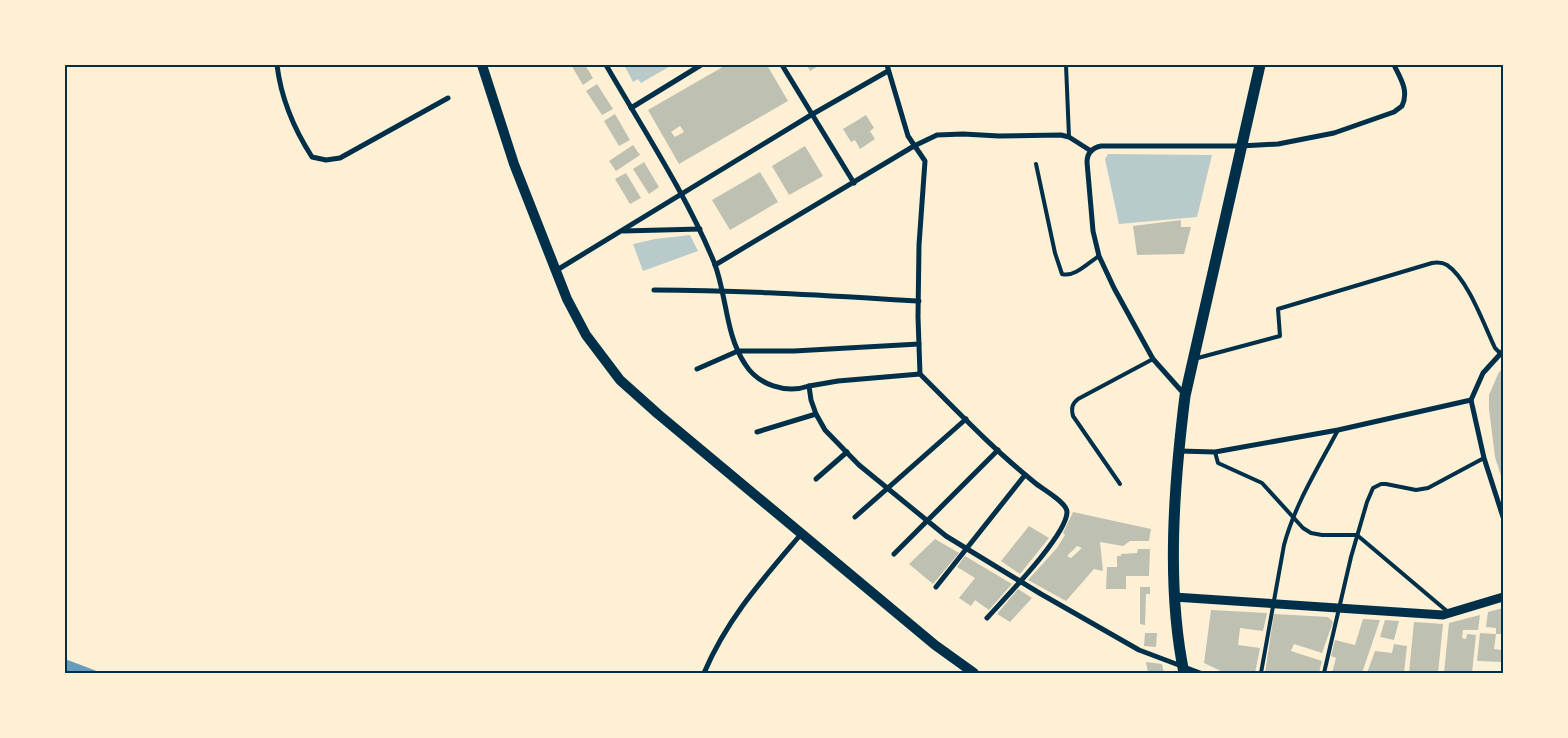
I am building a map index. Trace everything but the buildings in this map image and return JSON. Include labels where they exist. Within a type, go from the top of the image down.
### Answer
[{"type":"main road","points":[[482,65],[514,164],[567,299],[586,335],[620,380],[658,414],[935,645],[974,673]]},
{"type":"main road","points":[[1183,670],[1174,597],[1175,497],[1178,451],[1185,396],[1240,146],[1260,65]]},
{"type":"street","points":[[277,65],[279,84],[298,135],[312,157],[326,160],[340,158],[448,98]]},
{"type":"street","points":[[606,65],[700,229],[715,265],[728,320],[738,351],[746,366],[764,381],[775,387],[798,390],[838,381],[920,374]]},
{"type":"street","points":[[631,108],[701,65]]},
{"type":"street","points":[[782,65],[854,183]]},
{"type":"street","points":[[1185,396],[1153,359],[1114,288],[1099,256],[1093,231],[1087,157],[1091,151],[1100,146],[1240,146],[1278,144],[1334,133],[1394,112],[1402,106],[1406,92],[1394,65]]},
{"type":"street","points":[[557,270],[887,68],[908,136],[925,161],[919,245],[920,374],[1025,475],[1062,503],[1066,507],[1067,512],[1064,524],[1058,535],[987,618]]},
{"type":"street","points":[[715,265],[914,146],[937,135],[1061,135],[1069,137],[1091,151]]},
{"type":"street","points":[[621,231],[700,229]]},
{"type":"street","points":[[654,290],[722,290],[919,301]]},
{"type":"street","points":[[697,369],[738,351],[794,351],[919,344]]},
{"type":"street","points":[[1501,352],[1483,373],[1471,400],[1484,458],[1503,517]]},
{"type":"street","points":[[809,386],[816,414],[825,430],[859,465],[946,536],[1139,650],[1183,670],[1200,673]]},
{"type":"street","points":[[1178,451],[1215,452],[1338,430],[1471,400]]},
{"type":"street","points":[[757,432],[816,414]]},
{"type":"street","points":[[855,517],[966,420]]},
{"type":"street","points":[[894,554],[998,450]]},
{"type":"street","points":[[816,479],[847,452]]},
{"type":"street","points":[[936,587],[1025,475]]},
{"type":"street","points":[[704,673],[715,646],[731,619],[751,592],[802,533]]},
{"type":"street","points":[[1174,597],[1443,615],[1503,597]]},
{"type":"lane","points":[[1066,65],[1069,137]]},
{"type":"lane","points":[[1036,164],[1053,244],[1062,274],[1073,273],[1099,256]]},
{"type":"lane","points":[[1193,360],[1280,336],[1278,309],[1440,262],[1448,265],[1468,290],[1495,348],[1501,352]]},
{"type":"lane","points":[[1120,484],[1073,416],[1072,406],[1078,399],[1153,359]]},
{"type":"lane","points":[[1260,673],[1284,545],[1293,516],[1338,430]]},
{"type":"lane","points":[[1215,452],[1218,463],[1262,483],[1303,528],[1312,533],[1322,535],[1357,535],[1450,613]]},
{"type":"lane","points":[[1324,673],[1351,557],[1371,491],[1376,486],[1386,484],[1416,490],[1428,488],[1484,458]]},
{"type":"shaded area","points":[[624,65],[672,65],[641,83],[638,79],[633,82]]},
{"type":"shaded area","points":[[1108,154],[1212,155],[1197,217],[1119,224],[1105,159]]},
{"type":"shaded area","points":[[690,235],[698,251],[643,271],[633,244],[655,239]]},
{"type":"water","points":[[65,659],[102,673],[65,673]]}]
